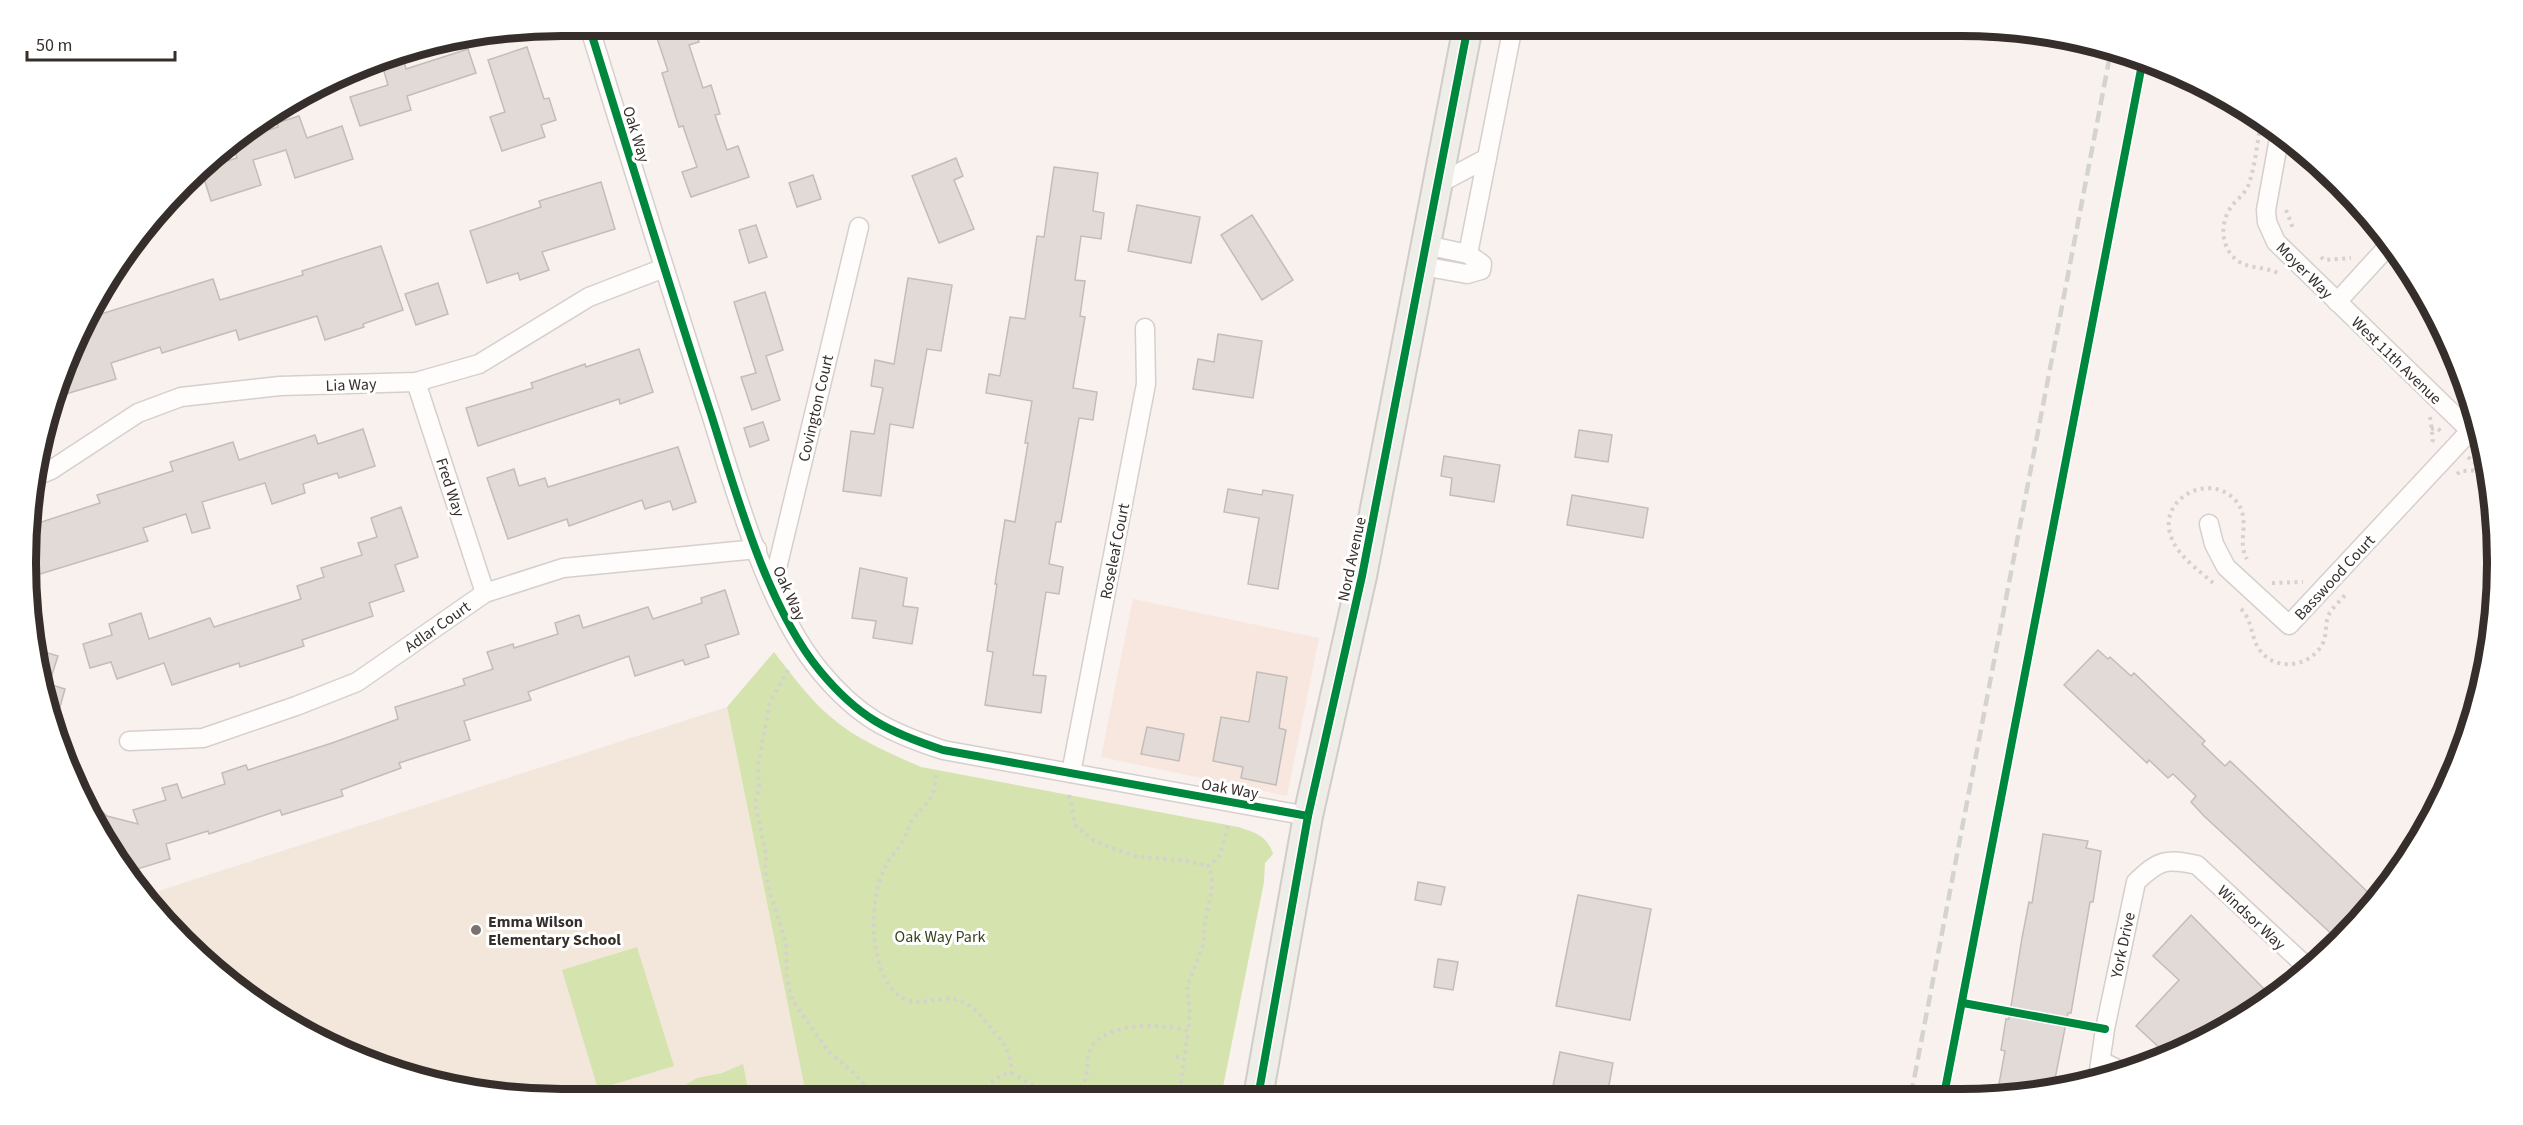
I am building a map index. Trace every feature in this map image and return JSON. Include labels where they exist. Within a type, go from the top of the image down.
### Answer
[{"type":"main road","name":"Nord Avenue","points":[[1258,1089],[1308,816],[1362,576],[1466,36]]},
{"type":"street","name":"Oak Way","points":[[592,36],[664,268],[757,549],[772,589],[792,631],[819,671],[860,711],[889,731],[943,750],[1308,816]]},
{"type":"street","points":[[1424,255],[1467,274],[1477,262],[1487,158],[1511,36]]},
{"type":"street","name":"Moyer Way","points":[[2278,143],[2267,198],[2267,222],[2276,242],[2337,302]]},
{"type":"street","points":[[1438,184],[1487,158]]},
{"type":"street","name":"Covington Court","points":[[772,589],[859,227]]},
{"type":"street","points":[[2337,302],[2384,250]]},
{"type":"street","name":"Lia Way","points":[[44,473],[138,413],[181,397],[280,386],[416,382],[479,364],[589,297],[664,268]]},
{"type":"street","name":"West 11th Avenue","points":[[2337,302],[2470,431]]},
{"type":"street","name":"Roseleaf Court","points":[[1071,773],[1146,384],[1145,328]]},
{"type":"street","name":"Fred Way","points":[[416,382],[486,593]]},
{"type":"street","name":"Basswood Court","points":[[2209,524],[2214,544],[2226,567],[2289,625],[2472,441]]},
{"type":"street","name":"Adlar Court","points":[[129,741],[203,738],[357,682],[486,593],[563,567],[757,549]]},
{"type":"street","name":"York Drive","points":[[2100,1069],[2104,1029],[2136,882],[2154,865],[2176,860],[2197,865]]},
{"type":"street","name":"Windsor Way","points":[[2197,865],[2302,963]]},
{"type":"path","points":[[2260,130],[2250,180],[2244,194],[2232,205],[2224,219],[2223,237],[2231,254],[2238,261],[2275,271],[2289,282]]},
{"type":"path","points":[[2287,202],[2286,210],[2294,233]]},
{"type":"path","points":[[2319,255],[2325,260],[2350,259],[2356,253]]},
{"type":"path","points":[[2425,450],[2433,440],[2429,414]]},
{"type":"path","points":[[2456,476],[2461,471],[2479,470]]},
{"type":"path","points":[[2216,585],[2184,556],[2172,540],[2169,530],[2171,513],[2186,494],[2200,488],[2216,488],[2236,501],[2243,514],[2245,527],[2242,544],[2249,562]]},
{"type":"path","points":[[2265,577],[2274,584],[2302,582],[2310,574]]},
{"type":"path","points":[[2236,604],[2247,615],[2254,641],[2263,654],[2275,662],[2291,664],[2306,660],[2317,652],[2326,635],[2329,615],[2350,589]]},
{"type":"path","points":[[788,670],[770,702],[758,766],[759,788],[755,803],[758,827],[766,854],[765,871],[768,890],[786,943],[792,1000],[829,1052],[869,1089]]},
{"type":"path","points":[[936,775],[935,789],[930,801],[911,822],[904,840],[892,855],[880,877],[874,918],[878,960],[892,990],[906,1000],[917,1002],[948,998],[975,1009],[1004,1044],[1009,1054],[1011,1073]]},
{"type":"path","points":[[1069,795],[1076,826],[1096,842],[1134,856],[1186,861],[1209,866]]},
{"type":"path","points":[[1209,866],[1219,858],[1229,822]]},
{"type":"path","points":[[1180,1089],[1190,1014],[1187,986],[1204,943],[1204,927],[1212,889],[1209,866]]},
{"type":"path","points":[[1078,1089],[1083,1085],[1091,1047],[1106,1035],[1151,1025],[1172,1026],[1188,1031]]},
{"type":"path","points":[[1176,1057],[1183,1058]]},
{"type":"path","points":[[985,1089],[995,1078],[1011,1073],[1039,1089]]},
{"type":"shaded area","points":[[1133,599],[1319,638],[1287,796],[1101,757]]},
{"type":"shaded area","name":"Emma Wilson Elementary School","points":[[727,707],[805,1089],[528,1088],[460,1079],[426,1071],[361,1049],[330,1035],[270,1000],[215,958],[190,935],[153,893]]},
{"type":"green space","name":"Oak Way Park","points":[[774,652],[808,695],[842,726],[874,746],[921,767],[1238,827],[1264,839],[1273,854],[1265,863],[1264,882],[1223,1089],[805,1089],[727,707]]},
{"type":"green space","points":[[637,947],[674,1066],[598,1089],[562,970]]},
{"type":"green space","points":[[743,1064],[748,1089],[679,1089],[697,1078],[722,1073]]},
{"type":"building","points":[[656,36],[697,36],[699,42],[689,45],[703,88],[711,85],[720,114],[715,115],[727,150],[738,146],[749,177],[691,197],[682,172],[697,167],[683,126],[679,127],[662,73],[668,71]]},
{"type":"building","points":[[527,47],[544,99],[549,98],[556,120],[541,125],[545,137],[502,151],[490,117],[505,112],[488,60]]},
{"type":"building","points":[[468,49],[476,73],[407,96],[411,110],[360,126],[350,97],[388,85],[383,68],[404,61],[406,69]]},
{"type":"building","points":[[299,116],[307,138],[342,126],[353,159],[295,178],[286,150],[253,160],[261,185],[211,201],[204,177],[219,163],[237,158],[235,151],[258,133],[278,127],[277,123]]},
{"type":"building","points":[[956,158],[963,176],[954,180],[974,229],[939,243],[912,176]]},
{"type":"building","points":[[1054,167],[1098,173],[1093,211],[1104,213],[1101,239],[1081,236],[1075,280],[1085,281],[1080,316],[1085,317],[1073,388],[1097,392],[1093,420],[1079,418],[1061,522],[1056,522],[1049,564],[1063,567],[1059,594],[1046,592],[1033,675],[1046,676],[1041,713],[985,705],[993,652],[987,651],[997,584],[995,584],[1005,520],[1015,522],[1028,443],[1025,443],[1032,401],[986,393],[989,374],[1000,376],[1010,317],[1025,319],[1037,236],[1044,237]]},
{"type":"building","points":[[813,175],[821,199],[797,207],[789,183]]},
{"type":"building","points":[[601,182],[615,229],[542,252],[549,270],[520,280],[518,273],[487,283],[470,231],[541,207],[539,201]]},
{"type":"building","points":[[1137,205],[1200,217],[1191,263],[1128,251]]},
{"type":"building","points":[[1252,215],[1293,280],[1262,300],[1221,235]]},
{"type":"building","points":[[756,225],[767,257],[749,263],[739,230]]},
{"type":"building","points":[[381,246],[403,310],[363,324],[364,327],[325,340],[317,316],[239,340],[236,330],[162,353],[160,347],[111,363],[116,379],[63,395],[76,361],[98,315],[213,279],[220,300],[303,275],[302,271]]},
{"type":"building","points":[[908,278],[952,285],[941,351],[927,349],[913,428],[890,424],[881,496],[843,491],[851,431],[874,434],[883,388],[871,386],[875,360],[894,364]]},
{"type":"building","points":[[438,283],[448,314],[416,325],[405,294]]},
{"type":"building","points":[[765,292],[783,350],[766,356],[780,400],[752,410],[741,377],[756,373],[734,302]]},
{"type":"building","points":[[1218,334],[1262,341],[1253,398],[1193,389],[1198,359],[1214,362]]},
{"type":"building","points":[[639,349],[653,392],[620,404],[619,399],[478,446],[466,408],[533,388],[531,383],[585,364],[586,367]]},
{"type":"building","points":[[763,422],[769,440],[750,447],[744,428]]},
{"type":"building","points":[[363,429],[375,466],[339,478],[337,473],[303,484],[305,493],[272,504],[265,483],[202,502],[210,528],[192,533],[186,514],[143,528],[148,541],[36,575],[38,523],[100,503],[97,495],[173,471],[170,462],[233,442],[239,460],[315,435],[318,444]]},
{"type":"building","points":[[1579,430],[1612,435],[1608,462],[1575,457]]},
{"type":"building","points":[[678,447],[696,502],[673,510],[670,501],[645,509],[642,500],[569,526],[567,519],[508,539],[487,478],[514,469],[519,486],[545,478],[548,487]]},
{"type":"building","points":[[1444,456],[1500,465],[1494,502],[1450,495],[1452,478],[1441,476]]},
{"type":"building","points":[[1228,489],[1262,495],[1263,490],[1293,495],[1278,589],[1248,584],[1259,518],[1224,512]]},
{"type":"building","points":[[1572,495],[1648,508],[1643,538],[1567,525]]},
{"type":"building","points":[[401,507],[418,557],[395,565],[404,591],[369,603],[373,616],[302,640],[304,646],[240,667],[239,663],[172,685],[164,663],[117,679],[111,662],[90,668],[83,644],[112,635],[109,624],[141,613],[149,639],[210,618],[214,627],[301,599],[297,586],[324,577],[321,568],[362,555],[358,543],[377,537],[371,518]]},
{"type":"building","points":[[860,568],[907,578],[903,606],[918,608],[912,644],[873,638],[876,621],[852,618]]},
{"type":"building","points":[[725,590],[739,634],[705,645],[709,657],[685,665],[683,660],[635,676],[629,656],[528,692],[531,700],[464,721],[470,740],[399,763],[401,768],[341,790],[343,796],[282,815],[280,810],[209,834],[208,831],[166,844],[170,859],[135,870],[95,805],[107,816],[138,824],[133,810],[166,800],[162,788],[177,784],[182,798],[225,784],[222,773],[246,765],[248,770],[398,719],[395,707],[465,685],[463,679],[493,669],[487,652],[513,644],[514,648],[558,634],[555,623],[579,615],[583,628],[648,607],[653,619],[702,603],[701,598]]},
{"type":"building","points":[[2098,650],[2108,659],[2110,657],[2131,676],[2134,673],[2205,741],[2202,744],[2225,766],[2230,761],[2369,894],[2333,935],[2204,816],[2191,802],[2196,796],[2173,774],[2168,778],[2149,760],[2147,763],[2064,685]]},
{"type":"building","points":[[44,652],[58,656],[50,681]]},
{"type":"building","points":[[1257,672],[1287,677],[1279,728],[1286,730],[1276,785],[1241,778],[1243,767],[1213,761],[1221,717],[1249,722]]},
{"type":"building","points":[[51,684],[65,689],[58,713]]},
{"type":"building","points":[[1147,727],[1184,734],[1179,761],[1141,754]]},
{"type":"building","points":[[2043,834],[2088,841],[2086,848],[2101,851],[2071,1013],[2068,1013],[2055,1080],[1998,1088],[2005,1051],[2001,1050],[2006,1019],[2009,1019],[2029,902],[2032,903]]},
{"type":"building","points":[[1418,882],[1445,887],[1441,905],[1415,900]]},
{"type":"building","points":[[1578,895],[1651,909],[1630,1020],[1556,1006]]},
{"type":"building","points":[[2191,915],[2266,991],[2224,1018],[2161,1049],[2136,1026],[2179,980],[2153,956]]},
{"type":"building","points":[[1438,959],[1458,962],[1453,990],[1434,987]]},
{"type":"building","points":[[1560,1052],[1613,1063],[1608,1089],[1552,1089]]},
{"type":"railway","points":[[1912,1089],[2110,58]]},
{"type":"cycle path","points":[[592,36],[664,269],[755,548],[784,615],[801,645],[834,687],[875,721],[906,737],[943,750],[1308,816]]},
{"type":"cycle path","points":[[1259,1089],[1308,816],[1362,576],[1466,36]]},
{"type":"cycle path","points":[[1945,1089],[2141,68]]},
{"type":"cycle path","points":[[1963,1003],[2105,1029]]},
{"type":"place","name":"Emma Wilson Elementary School","points":[[476,930]]}]
